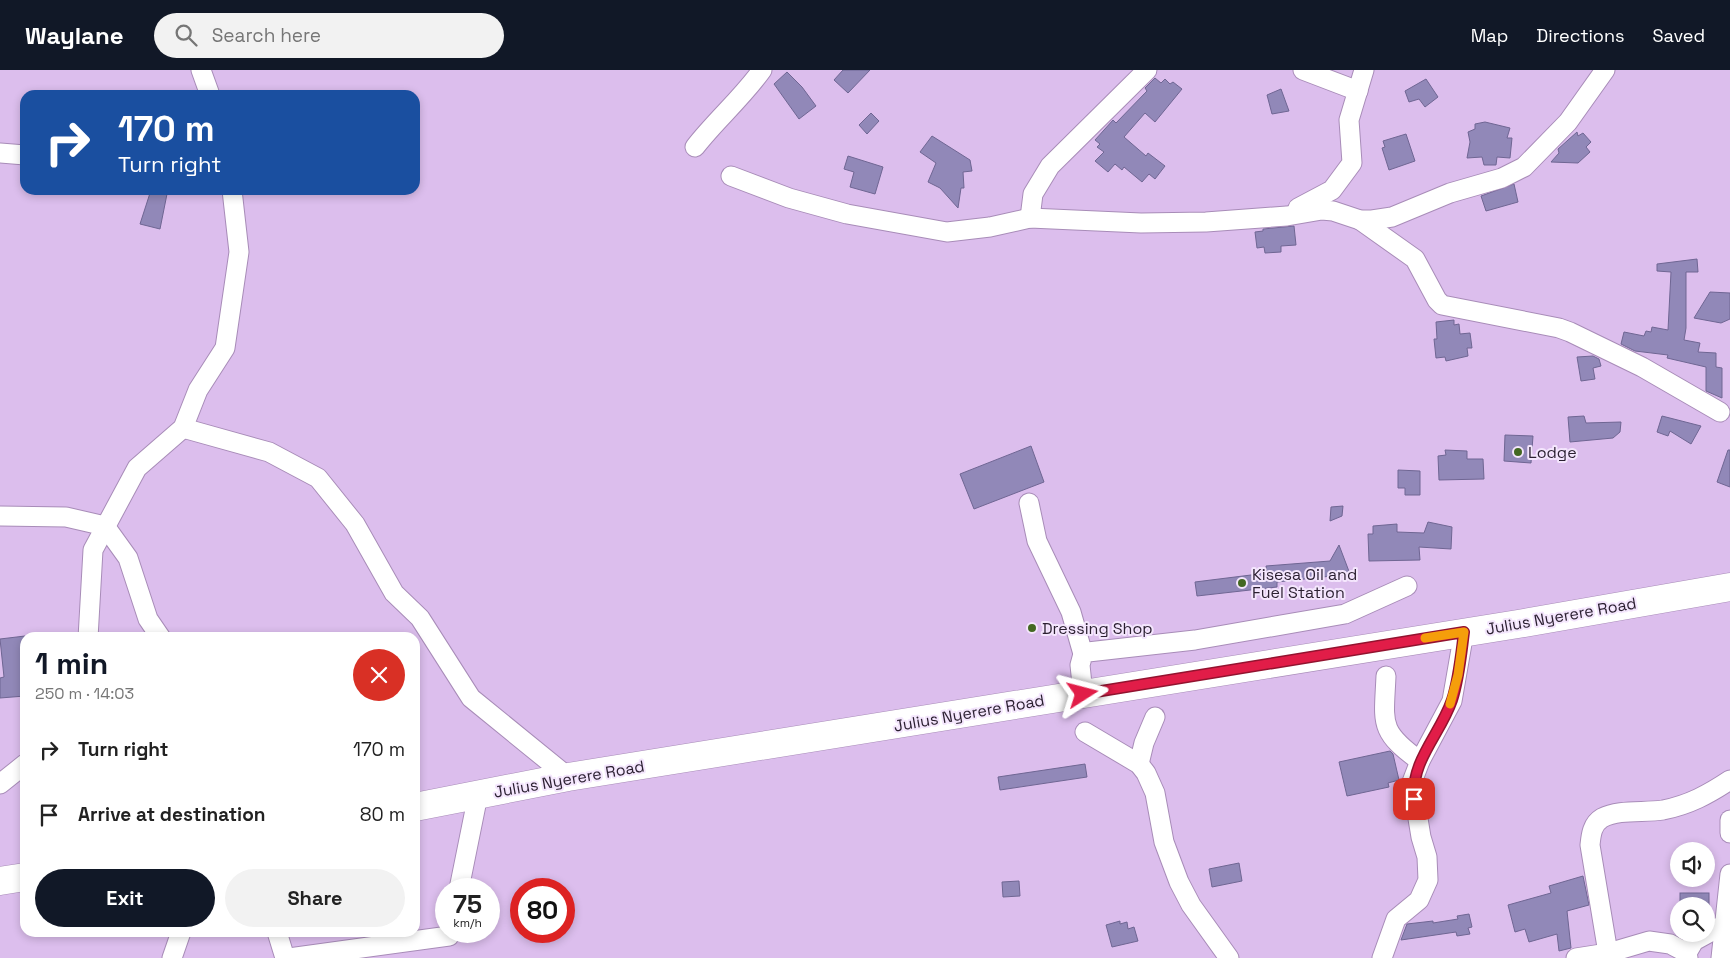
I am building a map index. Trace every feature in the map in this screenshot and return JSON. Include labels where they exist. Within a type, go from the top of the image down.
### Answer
[{"type":"highway","name":"Julius Nyerere Road","points":[[420,806],[568,777],[1730,587]]},
{"type":"highway","points":[[0,881],[20,878]]},
{"type":"street","points":[[202,70],[208,90]]},
{"type":"street","points":[[695,147],[713,123],[733,104],[762,70]]},
{"type":"street","points":[[1030,218],[1034,194],[1050,166],[1147,70]]},
{"type":"street","points":[[1303,70],[1358,91]]},
{"type":"street","points":[[1287,216],[1332,190],[1352,163],[1349,120],[1364,70]]},
{"type":"street","points":[[1360,220],[1392,217],[1450,193],[1502,178],[1524,167],[1568,122],[1605,70]]},
{"type":"street","points":[[0,153],[20,155]]},
{"type":"street","points":[[730,176],[789,198],[847,214],[947,232],[990,227],[1030,218],[1141,223],[1206,222],[1287,216],[1322,210],[1333,211],[1360,220],[1415,259],[1442,305],[1559,328],[1583,337],[1720,412]]},
{"type":"street","points":[[88,632],[93,550],[137,468],[183,428],[198,390],[224,348],[239,252],[233,195]]},
{"type":"street","points":[[183,428],[269,452],[318,478],[356,524],[394,593],[420,618],[471,698],[568,777]]},
{"type":"street","points":[[1029,503],[1037,541],[1071,612],[1083,654],[1080,665],[1083,694]]},
{"type":"street","points":[[0,516],[66,517],[105,526],[128,558],[148,619],[157,632]]},
{"type":"street","points":[[1083,654],[1195,640],[1346,614],[1408,586]]},
{"type":"street","points":[[1382,958],[1396,920],[1419,900],[1428,880],[1427,857],[1412,782],[1420,761],[1452,701],[1464,632]]},
{"type":"street","points":[[1386,676],[1384,722],[1390,735],[1403,749],[1420,761]]},
{"type":"street","points":[[1139,764],[1144,743],[1155,717]]},
{"type":"street","points":[[1085,732],[1139,764],[1155,793],[1164,842],[1179,882],[1191,905],[1229,958]]},
{"type":"street","points":[[0,784],[20,768]]},
{"type":"street","points":[[1608,953],[1590,845],[1591,833],[1595,824],[1602,818],[1616,814],[1663,810],[1686,804],[1730,780]]},
{"type":"street","points":[[461,878],[478,795]]},
{"type":"street","points":[[1730,820],[1730,833]]},
{"type":"street","points":[[1721,958],[1730,874]]},
{"type":"street","points":[[1576,958],[1608,953],[1649,941],[1670,944],[1687,955],[1694,941],[1725,924]]},
{"type":"street","points":[[172,958],[179,937]]},
{"type":"street","points":[[280,937],[287,958],[435,938]]},
{"type":"building","points":[[843,70],[870,70],[848,93],[834,80]]},
{"type":"building","points":[[787,72],[802,87],[816,106],[799,119],[774,84]]},
{"type":"building","points":[[1155,78],[1161,83],[1165,79],[1170,84],[1173,82],[1182,89],[1155,122],[1145,113],[1124,137],[1146,156],[1148,153],[1165,166],[1155,179],[1149,174],[1142,182],[1124,167],[1122,170],[1115,164],[1108,172],[1095,161],[1104,152],[1097,147],[1100,144],[1095,140],[1113,120],[1116,123],[1147,91],[1145,88]]},
{"type":"building","points":[[1426,79],[1438,97],[1425,107],[1419,99],[1409,102],[1405,91]]},
{"type":"building","points":[[1281,89],[1289,111],[1272,114],[1267,95]]},
{"type":"building","points":[[871,113],[879,121],[867,134],[859,125]]},
{"type":"building","points":[[1485,122],[1510,128],[1507,138],[1512,138],[1510,158],[1497,157],[1496,165],[1484,165],[1482,157],[1467,158],[1470,142],[1468,132],[1475,129],[1475,124]]},
{"type":"building","points":[[1577,132],[1578,136],[1583,133],[1591,142],[1586,147],[1590,152],[1578,163],[1551,162],[1559,153],[1558,149]]},
{"type":"building","points":[[1406,134],[1415,161],[1389,170],[1382,148],[1385,147],[1383,141]]},
{"type":"building","points":[[932,136],[970,160],[972,171],[963,172],[964,188],[961,188],[958,208],[940,188],[928,182],[936,163],[920,152]]},
{"type":"building","points":[[848,156],[883,167],[875,194],[850,187],[854,172],[844,169]]},
{"type":"building","points":[[1514,184],[1518,202],[1486,211],[1481,196]]},
{"type":"building","points":[[149,195],[167,195],[160,229],[140,224]]},
{"type":"building","points":[[1294,226],[1296,245],[1281,246],[1281,252],[1265,253],[1264,247],[1257,248],[1255,232],[1263,231],[1263,229]]},
{"type":"building","points":[[1697,259],[1698,272],[1686,272],[1686,328],[1684,340],[1700,343],[1698,352],[1716,353],[1716,367],[1722,368],[1722,398],[1706,391],[1706,367],[1667,358],[1668,355],[1635,351],[1621,344],[1624,332],[1644,336],[1646,331],[1651,332],[1652,327],[1668,330],[1671,272],[1657,271],[1657,264]]},
{"type":"building","points":[[1710,292],[1730,293],[1730,319],[1721,323],[1694,318]]},
{"type":"building","points":[[1454,320],[1454,325],[1459,324],[1460,334],[1470,333],[1472,348],[1467,348],[1468,356],[1446,361],[1445,357],[1436,358],[1434,339],[1437,339],[1436,322]]},
{"type":"building","points":[[1593,356],[1599,359],[1601,366],[1593,368],[1595,379],[1581,381],[1577,357]]},
{"type":"building","points":[[1584,416],[1586,423],[1621,422],[1620,432],[1613,438],[1570,442],[1568,417]]},
{"type":"building","points":[[1662,416],[1701,426],[1691,444],[1670,431],[1668,436],[1657,432]]},
{"type":"building","points":[[1505,435],[1533,436],[1531,463],[1504,461]]},
{"type":"building","points":[[1031,446],[1044,482],[974,509],[960,474]]},
{"type":"building","points":[[1445,450],[1467,451],[1467,459],[1483,459],[1484,479],[1439,480],[1438,456],[1446,455]]},
{"type":"building","points":[[1728,450],[1730,450],[1730,487],[1717,482]]},
{"type":"building","points":[[1398,470],[1420,471],[1420,495],[1405,495],[1405,488],[1398,488]]},
{"type":"building","points":[[1343,506],[1342,516],[1330,521],[1331,507]]},
{"type":"building","points":[[1428,522],[1452,527],[1451,549],[1419,547],[1420,560],[1369,561],[1368,534],[1373,534],[1373,526],[1397,524],[1397,532],[1424,533]]},
{"type":"building","points":[[1339,545],[1350,574],[1277,582],[1277,587],[1197,596],[1195,582],[1267,573],[1266,566],[1330,561]]},
{"type":"building","points":[[20,637],[20,696],[0,698],[0,678],[4,677],[0,639]]},
{"type":"building","points":[[1390,751],[1393,754],[1399,780],[1388,783],[1389,787],[1347,796],[1339,762]]},
{"type":"building","points":[[1085,764],[1087,777],[1000,790],[998,777]]},
{"type":"building","points":[[1239,863],[1242,881],[1212,887],[1209,869]]},
{"type":"building","points":[[1583,876],[1589,905],[1567,911],[1571,948],[1559,951],[1557,934],[1529,942],[1525,929],[1515,932],[1508,905],[1551,893],[1549,886]]},
{"type":"building","points":[[1019,881],[1020,896],[1003,897],[1002,882]]},
{"type":"building","points":[[1680,893],[1709,893],[1709,897],[1680,897]]},
{"type":"building","points":[[1469,914],[1472,927],[1468,928],[1470,934],[1457,936],[1456,932],[1401,940],[1407,924],[1433,921],[1433,923],[1458,919],[1457,916]]},
{"type":"building","points":[[1120,921],[1120,924],[1127,922],[1128,929],[1134,927],[1138,941],[1112,947],[1106,925]]},
{"type":"slow traffic","points":[[1425,638],[1464,632],[1458,675],[1450,704]]},
{"type":"place","name":"Lodge","points":[[1518,452]]},
{"type":"place","name":"Kisesa Oil and Fuel Station","points":[[1242,583]]},
{"type":"place","name":"Dressing Shop","points":[[1032,628]]},
{"type":"route","points":[[1083,694],[1464,632],[1452,701],[1420,761],[1412,782],[1414,799]]}]
